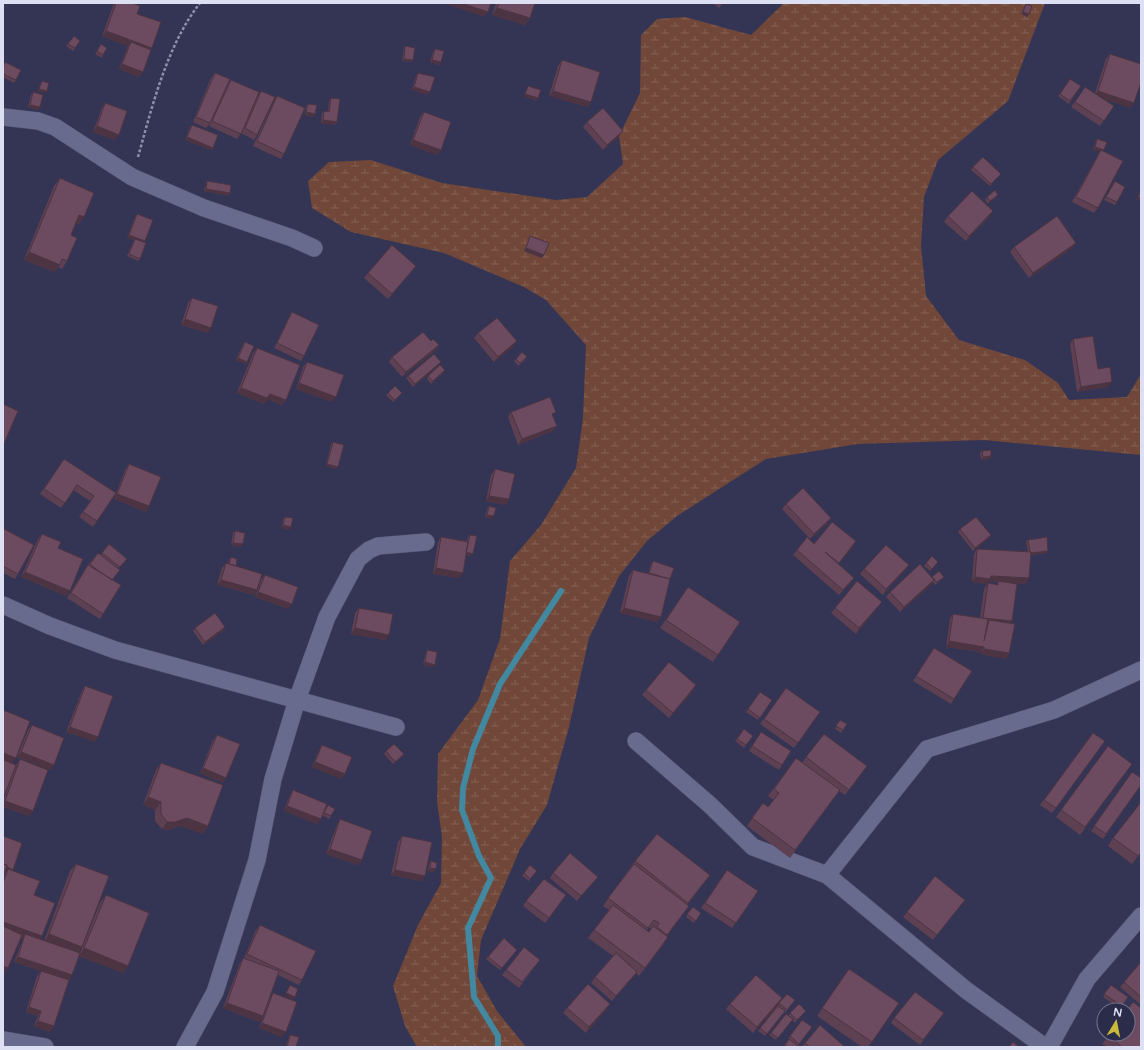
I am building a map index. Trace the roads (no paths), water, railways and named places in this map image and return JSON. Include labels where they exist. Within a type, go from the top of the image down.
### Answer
[{"type":"street","points":[[3,117],[38,121],[55,127],[132,177],[204,208],[292,238],[314,248]]},
{"type":"street","points":[[185,1047],[215,992],[257,860],[273,779],[297,700],[327,617],[358,559],[369,550],[378,546],[426,542]]},
{"type":"street","points":[[3,605],[50,626],[116,650],[396,727]]},
{"type":"street","points":[[827,875],[927,749],[1054,710],[1141,670]]},
{"type":"street","points":[[636,741],[710,805],[753,847],[827,875],[966,990],[1045,1047]]},
{"type":"street","points":[[1049,1047],[1088,979],[1141,916]]},
{"type":"street","points":[[3,1040],[45,1047]]},
{"type":"waterway","points":[[498,1047],[498,1036],[474,997],[468,928],[491,878],[479,856],[462,810],[463,788],[473,749],[500,684],[561,591]]}]
